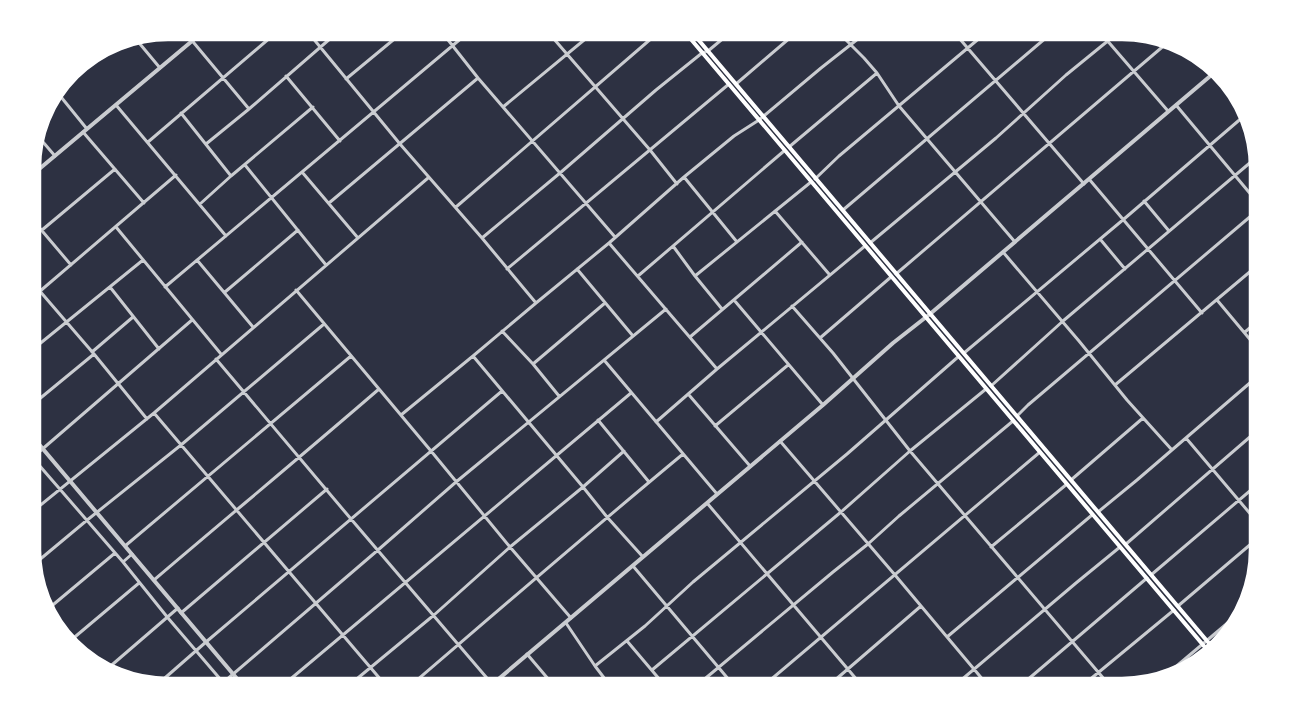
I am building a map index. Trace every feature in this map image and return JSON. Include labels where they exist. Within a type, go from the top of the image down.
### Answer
[{"type":"main road","points":[[691,40],[1120,547],[1174,610],[1209,645]]},
{"type":"main road","points":[[699,40],[1178,606],[1207,646]]},
{"type":"street","points":[[148,142],[267,40]]},
{"type":"street","points":[[314,40],[428,178],[456,207],[536,303]]},
{"type":"street","points":[[206,144],[329,40]]},
{"type":"street","points":[[346,80],[393,40]]},
{"type":"street","points":[[448,40],[478,78],[616,237]]},
{"type":"street","points":[[165,286],[460,40]]},
{"type":"street","points":[[555,40],[677,184]]},
{"type":"street","points":[[503,107],[585,40]]},
{"type":"street","points":[[456,207],[650,40]]},
{"type":"street","points":[[482,238],[622,119],[702,53],[708,51],[721,40]]},
{"type":"street","points":[[736,84],[787,40]]},
{"type":"street","points":[[845,40],[877,73],[899,106],[1015,242]]},
{"type":"street","points":[[401,415],[610,243],[734,136],[759,120],[858,40]]},
{"type":"street","points":[[960,40],[1084,184]]},
{"type":"street","points":[[815,179],[839,156],[978,40]]},
{"type":"street","points":[[842,211],[1043,40]]},
{"type":"street","points":[[40,169],[192,41],[249,109]]},
{"type":"street","points":[[870,243],[1066,75],[1108,42],[1168,111]]},
{"type":"street","points":[[139,43],[160,68]]},
{"type":"street","points":[[896,274],[1163,47]]},
{"type":"street","points":[[789,148],[877,73]]},
{"type":"street","points":[[499,678],[1211,75]]},
{"type":"street","points":[[286,76],[340,141]]},
{"type":"street","points":[[329,203],[478,78]]},
{"type":"street","points":[[508,269],[728,84]]},
{"type":"street","points":[[61,98],[115,169],[144,203]]},
{"type":"street","points":[[1176,104],[1250,193]]},
{"type":"street","points":[[116,105],[226,236]]},
{"type":"street","points":[[200,204],[312,107]]},
{"type":"street","points":[[181,113],[231,176]]},
{"type":"street","points":[[964,353],[1240,119]]},
{"type":"street","points":[[43,142],[55,156]]},
{"type":"street","points":[[638,276],[784,151]]},
{"type":"street","points":[[991,386],[1062,321],[1250,163]]},
{"type":"street","points":[[245,165],[326,265]]},
{"type":"street","points":[[70,264],[42,230],[115,169]]},
{"type":"street","points":[[302,172],[358,238]]},
{"type":"street","points":[[147,419],[40,291],[176,176]]},
{"type":"street","points":[[40,505],[147,419],[253,326],[428,178]]},
{"type":"street","points":[[684,178],[737,242]]},
{"type":"street","points":[[1089,179],[1202,313]]},
{"type":"street","points":[[695,276],[811,182]]},
{"type":"street","points":[[1144,201],[1169,231]]},
{"type":"street","points":[[775,211],[829,274]]},
{"type":"street","points":[[1017,416],[1250,217]]},
{"type":"street","points":[[116,227],[221,354]]},
{"type":"street","points":[[225,292],[298,230]]},
{"type":"street","points":[[1100,239],[1125,268]]},
{"type":"street","points":[[690,337],[802,242]]},
{"type":"street","points":[[610,243],[717,369]]},
{"type":"street","points":[[673,246],[722,309]]},
{"type":"street","points":[[656,422],[829,274],[846,263],[865,246]]},
{"type":"street","points":[[1003,252],[1127,400],[1172,450]]},
{"type":"street","points":[[40,343],[143,260]]},
{"type":"street","points":[[197,260],[253,326]]},
{"type":"street","points":[[577,269],[633,336]]},
{"type":"street","points":[[1115,385],[1250,272]]},
{"type":"street","points":[[820,338],[891,277]]},
{"type":"street","points":[[110,287],[159,349]]},
{"type":"street","points":[[296,290],[571,618]]},
{"type":"street","points":[[734,300],[822,406]]},
{"type":"street","points":[[1217,300],[1250,339]]},
{"type":"street","points":[[533,364],[605,303]]},
{"type":"street","points":[[792,306],[820,338],[910,451],[1103,678]]},
{"type":"street","points":[[228,678],[456,482],[666,309]]},
{"type":"street","points":[[40,398],[134,317]]},
{"type":"street","points":[[40,452],[192,320]]},
{"type":"street","points":[[41,559],[245,392],[324,324]]},
{"type":"street","points":[[1245,332],[1250,328]]},
{"type":"street","points":[[502,331],[560,396]]},
{"type":"street","points":[[125,546],[352,356]]},
{"type":"street","points":[[473,356],[607,517],[643,557]]},
{"type":"street","points":[[595,666],[627,641],[958,357]]},
{"type":"street","points":[[216,358],[459,644],[486,678]]},
{"type":"street","points":[[604,360],[717,494]]},
{"type":"street","points":[[715,426],[788,365]]},
{"type":"street","points":[[1098,512],[1250,383]]},
{"type":"street","points":[[154,580],[379,388]]},
{"type":"street","points":[[652,670],[986,389]]},
{"type":"street","points":[[165,678],[502,392]]},
{"type":"street","points":[[292,678],[631,392]]},
{"type":"street","points":[[689,395],[750,466]]},
{"type":"street","points":[[154,413],[380,678]]},
{"type":"street","points":[[1071,480],[1143,418]]},
{"type":"street","points":[[598,420],[649,482]]},
{"type":"street","points":[[705,678],[1013,421]]},
{"type":"street","points":[[1126,544],[1250,437]]},
{"type":"street","points":[[1186,438],[1250,513]]},
{"type":"street","points":[[780,441],[982,678]]},
{"type":"street","points":[[40,445],[237,678]]},
{"type":"street","points":[[358,678],[434,615],[510,547],[624,451]]},
{"type":"street","points":[[773,678],[1040,452]]},
{"type":"street","points":[[419,678],[683,454]]},
{"type":"street","points":[[40,466],[220,678]]},
{"type":"street","points":[[992,547],[1067,484]]},
{"type":"street","points":[[181,613],[327,489]]},
{"type":"street","points":[[1151,575],[1250,491]]},
{"type":"street","points":[[706,503],[856,678]]},
{"type":"street","points":[[947,637],[1092,514]]},
{"type":"street","points":[[1178,606],[1250,545]]},
{"type":"street","points":[[963,678],[1120,547]]},
{"type":"street","points":[[53,605],[115,553]]},
{"type":"street","points":[[123,562],[132,554]]},
{"type":"street","points":[[633,566],[727,678]]},
{"type":"street","points":[[1029,678],[1147,578]]},
{"type":"street","points":[[74,638],[139,583]]},
{"type":"street","points":[[837,678],[921,606]]},
{"type":"street","points":[[112,665],[178,608]]},
{"type":"street","points":[[1091,678],[1174,610]]},
{"type":"street","points":[[566,623],[604,678]]},
{"type":"street","points":[[1178,665],[1227,624]]},
{"type":"street","points":[[627,641],[659,678]]},
{"type":"street","points":[[527,654],[547,678]]}]
